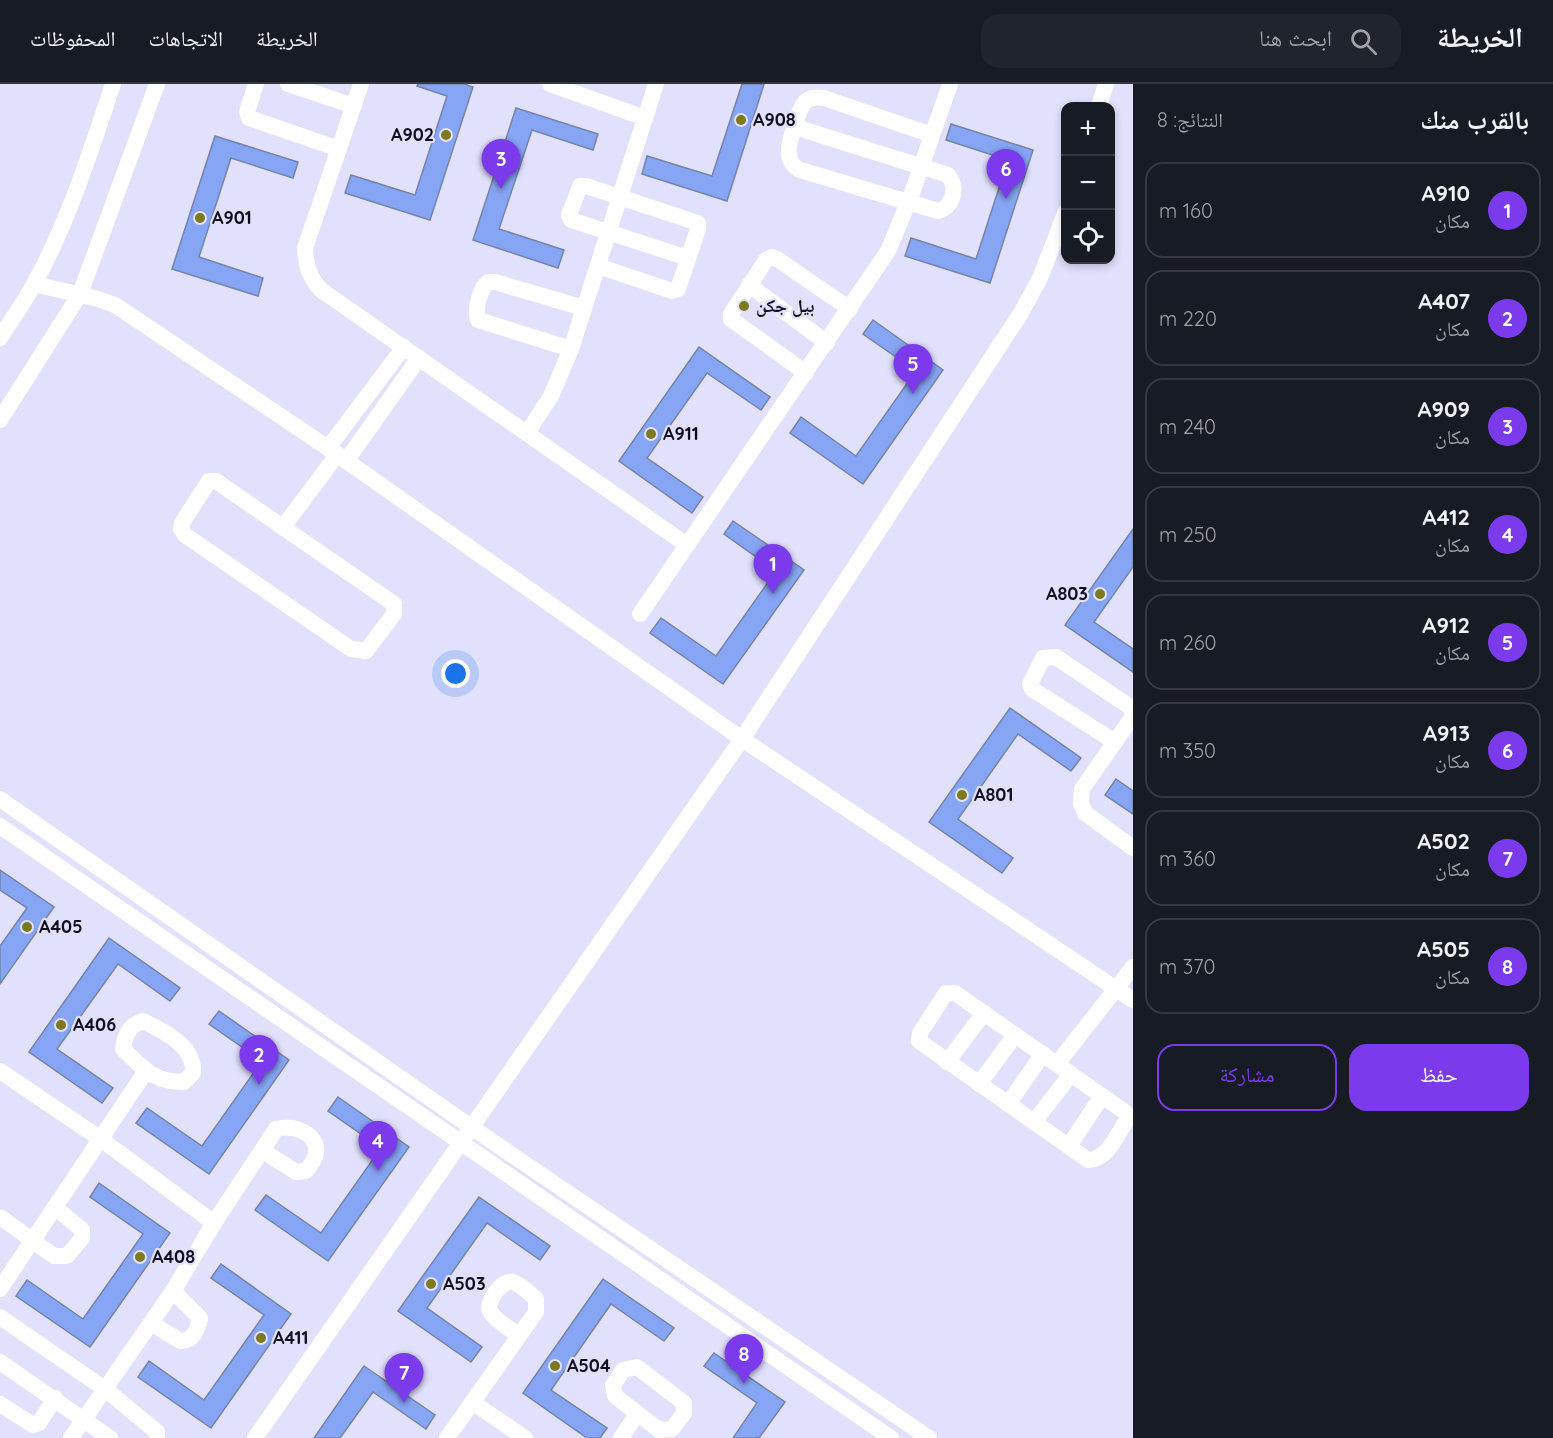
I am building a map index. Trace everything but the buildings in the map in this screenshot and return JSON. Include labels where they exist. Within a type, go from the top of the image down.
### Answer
[{"type":"street","points":[[0,338],[34,284],[93,145],[113,84]]},
{"type":"street","points":[[0,420],[80,294],[157,84]]},
{"type":"street","points":[[256,84],[247,112],[249,118],[339,149]]},
{"type":"street","points":[[288,84],[354,106]]},
{"type":"street","points":[[361,84],[305,248],[310,279],[321,290],[687,545]]},
{"type":"street","points":[[550,84],[645,118]]},
{"type":"street","points":[[527,433],[551,396],[571,349],[656,84]]},
{"type":"street","points":[[1100,102],[1106,84]]},
{"type":"street","points":[[640,614],[827,343],[888,250],[922,166],[946,85]]},
{"type":"street","points":[[795,127],[948,175],[953,182],[950,204],[938,211],[908,204],[800,170],[792,165],[789,148],[795,127],[806,101],[814,97],[824,98],[932,135]]},
{"type":"street","points":[[598,266],[672,291],[678,289],[688,258],[698,223],[580,186],[569,215],[571,220],[688,258]]},
{"type":"street","points":[[255,1438],[742,739],[1021,313],[1040,278],[1061,222]]},
{"type":"street","points":[[806,373],[731,320],[731,314],[766,260],[772,257],[850,309]]},
{"type":"street","points":[[571,349],[478,320],[476,315],[483,286],[488,282],[495,282],[584,308]]},
{"type":"street","points":[[34,284],[80,294],[115,305],[337,455],[742,739],[1133,1000]]},
{"type":"street","points":[[749,285],[827,343]]},
{"type":"street","points":[[337,455],[404,346]]},
{"type":"street","points":[[283,527],[337,455],[419,358]]},
{"type":"street","points":[[208,481],[216,481],[283,527],[394,604],[394,614],[366,651],[351,649],[185,535],[181,529],[182,523],[208,481]]},
{"type":"street","points":[[1114,742],[1032,690],[1030,684],[1043,658],[1056,657],[1133,709]]},
{"type":"street","points":[[1133,716],[1082,789],[1081,803],[1085,813],[1133,848]]},
{"type":"street","points":[[0,799],[471,1127],[929,1438]]},
{"type":"street","points":[[0,826],[891,1438]]},
{"type":"street","points":[[1008,1104],[1118,990],[1133,967]]},
{"type":"street","points":[[955,993],[1015,1035],[1125,1112],[1128,1118],[1103,1155],[1097,1160],[1088,1160],[919,1041],[920,1033],[942,997],[955,993]]},
{"type":"street","points":[[947,1062],[984,1013]]},
{"type":"street","points":[[979,1084],[1015,1035]]},
{"type":"street","points":[[0,1071],[102,1140],[214,1223]]},
{"type":"street","points":[[0,1289],[102,1140],[146,1071]]},
{"type":"street","points":[[1034,1122],[1071,1074]]},
{"type":"street","points":[[1069,1146],[1102,1096]]},
{"type":"street","points":[[71,1438],[173,1292],[214,1223],[263,1151]]},
{"type":"street","points":[[0,1217],[54,1256],[68,1256],[82,1238],[82,1230],[56,1208]]},
{"type":"street","points":[[151,1323],[180,1341],[193,1336],[200,1318],[173,1292]]},
{"type":"street","points":[[0,1317],[105,1389],[157,1432],[157,1438]]},
{"type":"street","points":[[447,1438],[519,1336]]},
{"type":"street","points":[[0,1362],[110,1438]]},
{"type":"street","points":[[0,1404],[33,1425],[39,1423],[55,1398]]},
{"type":"street","points":[[472,1402],[525,1438]]},
{"type":"street","points":[[621,1438],[638,1414]]},
{"type":"place","name":"A908","points":[[741,120]]},
{"type":"place","name":"A902","points":[[446,135]]},
{"type":"place","name":"A909","points":[[501,189]]},
{"type":"place","name":"A913","points":[[1006,199]]},
{"type":"place","name":"A901","points":[[200,218]]},
{"type":"place","name":"بيل جكن","points":[[744,306]]},
{"type":"place","name":"A912","points":[[913,394]]},
{"type":"place","name":"A911","points":[[651,434]]},
{"type":"place","name":"A910","points":[[773,594]]},
{"type":"place","name":"A803","points":[[1100,594]]},
{"type":"place","name":"A801","points":[[962,795]]},
{"type":"place","name":"A405","points":[[27,927]]},
{"type":"place","name":"A406","points":[[61,1025]]},
{"type":"place","name":"A407","points":[[259,1085]]},
{"type":"place","name":"A412","points":[[378,1171]]},
{"type":"place","name":"A408","points":[[140,1257]]},
{"type":"place","name":"A503","points":[[431,1284]]},
{"type":"place","name":"A411","points":[[261,1338]]},
{"type":"place","name":"A504","points":[[555,1366]]},
{"type":"place","name":"A505","points":[[744,1384]]},
{"type":"place","name":"A502","points":[[404,1403]]}]
